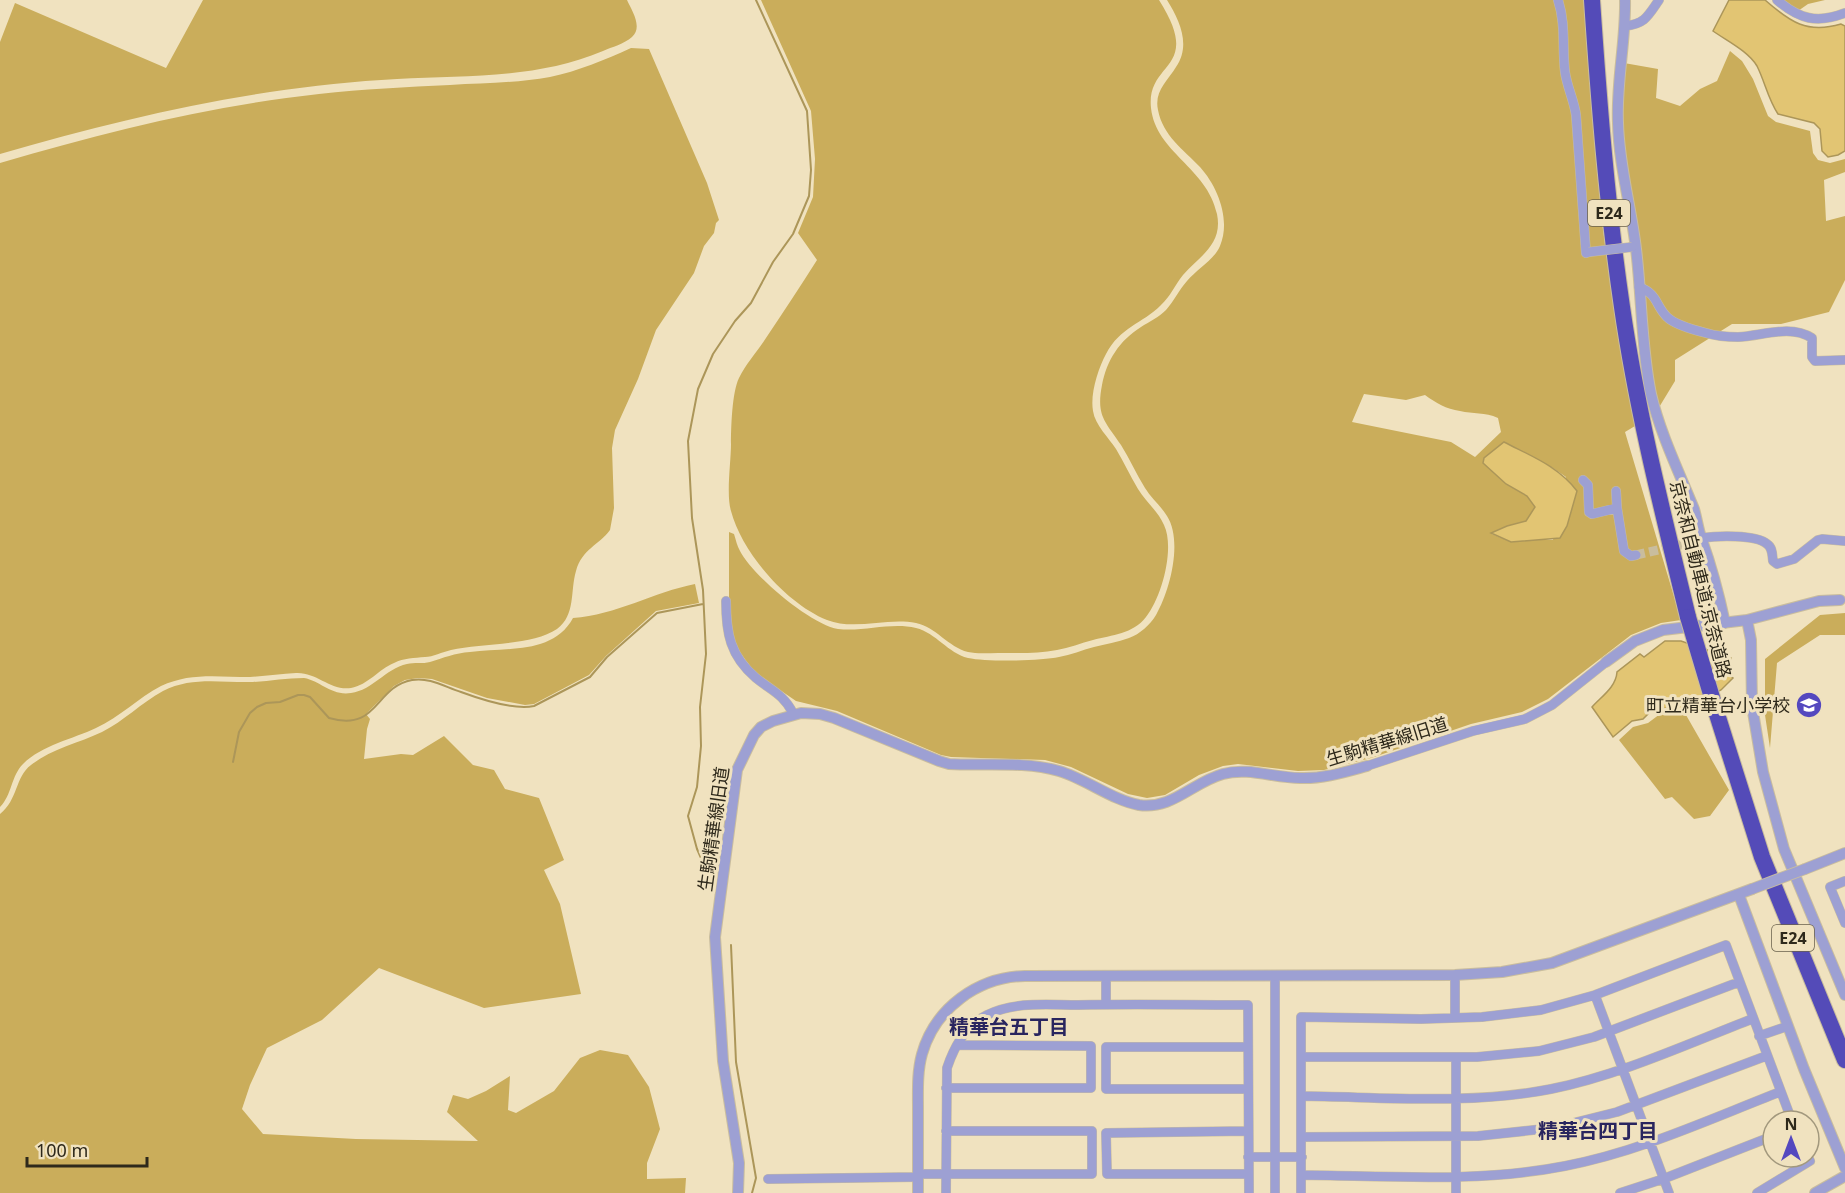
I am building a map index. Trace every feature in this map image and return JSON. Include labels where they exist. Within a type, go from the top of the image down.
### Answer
[{"type":"highway","name":"京奈和自動車道;京奈道路","points":[[1592,0],[1610,221],[1625,328],[1643,423],[1688,617],[1749,812],[1845,1047]]},
{"type":"highway","name":"京奈和自動車道;京奈道路","points":[[1598,0],[1609,156],[1637,349],[1643,423]]},
{"type":"highway","name":"京奈和自動車道;京奈道路","points":[[1749,812],[1755,837],[1778,900],[1845,1060]]},
{"type":"highway","points":[[1831,1030],[1845,1068]]},
{"type":"street","points":[[1558,0],[1564,33],[1565,74],[1575,104],[1586,253],[1634,247]]},
{"type":"street","points":[[1625,0],[1625,26],[1617,94],[1618,124],[1622,174],[1639,286],[1642,340],[1652,397],[1683,486],[1695,512],[1699,540],[1710,560],[1725,623]]},
{"type":"street","points":[[1625,26],[1638,25],[1659,0]]},
{"type":"street","points":[[1777,0],[1786,8],[1808,18],[1830,19],[1845,13]]},
{"type":"street","points":[[1639,286],[1650,291],[1667,317],[1687,327],[1720,336],[1738,337],[1778,331],[1806,334],[1812,338],[1812,357],[1815,361],[1845,360]]},
{"type":"street","points":[[1583,480],[1588,485],[1589,512],[1592,514],[1617,508]]},
{"type":"street","points":[[1616,491],[1624,551],[1631,556],[1636,555]]},
{"type":"street","points":[[1699,540],[1718,536],[1764,541],[1771,548],[1773,561],[1777,564],[1794,559],[1822,539],[1845,541]]},
{"type":"street","name":"生駒精華線旧道","points":[[738,1193],[739,1163],[721,1042],[716,937],[739,762],[749,742],[761,727],[793,713],[820,714],[939,761],[950,764],[1030,766],[1058,771],[1093,784],[1125,801],[1147,805],[1168,802],[1224,773],[1253,772],[1312,778],[1326,777],[1367,766],[1473,731],[1525,719],[1552,705],[1606,662],[1647,635],[1663,630],[1747,620],[1819,601],[1843,600]]},
{"type":"street","points":[[726,601],[726,630],[734,652],[754,677],[786,699],[793,713]]},
{"type":"street","points":[[1747,620],[1751,640],[1752,706],[1763,772],[1784,849],[1845,995]]},
{"type":"street","points":[[918,1193],[920,1066],[928,1038],[947,1010],[972,990],[1005,977],[1455,975],[1502,972],[1552,963],[1739,895],[1845,853]]},
{"type":"street","points":[[1845,881],[1830,887],[1845,923]]},
{"type":"street","points":[[1739,895],[1845,1168]]},
{"type":"street","points":[[1301,1193],[1300,1017],[1421,1019],[1501,1016],[1531,1012],[1562,1006],[1595,995],[1726,945],[1787,1109]]},
{"type":"street","points":[[1455,975],[1455,1017]]},
{"type":"street","points":[[1106,976],[1106,1004]]},
{"type":"street","points":[[1275,976],[1275,1193]]},
{"type":"street","points":[[1302,1057],[1497,1056],[1539,1051],[1608,1031],[1739,982]]},
{"type":"street","points":[[1595,995],[1669,1193]]},
{"type":"street","points":[[946,1193],[947,1068],[964,1034],[975,1022],[1000,1009],[1023,1005],[1106,1004],[1248,1005],[1249,1193]]},
{"type":"street","points":[[1301,1096],[1457,1098],[1508,1095],[1550,1089],[1623,1068],[1752,1019]]},
{"type":"street","points":[[1759,1036],[1788,1026]]},
{"type":"street","points":[[946,1088],[1091,1088],[1091,1046],[958,1045]]},
{"type":"street","points":[[1248,1047],[1106,1047],[1106,1089],[1248,1089]]},
{"type":"street","points":[[1302,1137],[1506,1135],[1553,1128],[1599,1117],[1766,1056]]},
{"type":"street","points":[[1456,1057],[1456,1193]]},
{"type":"street","points":[[1302,1176],[1456,1176],[1507,1174],[1558,1168],[1602,1158],[1650,1142],[1780,1092]]},
{"type":"street","points":[[946,1131],[1092,1131],[1092,1174]]},
{"type":"street","points":[[1107,1174],[1106,1133],[1248,1131]]},
{"type":"street","points":[[1620,1193],[1663,1179],[1761,1141]]},
{"type":"street","points":[[1248,1157],[1302,1157]]},
{"type":"street","points":[[1757,1193],[1797,1169]]},
{"type":"street","points":[[768,1179],[946,1174],[1249,1174]]},
{"type":"street","points":[[1815,1193],[1845,1176]]},
{"type":"shaded area","points":[[203,0],[627,0],[636,19],[637,29],[632,37],[622,43],[553,67],[502,74],[365,81],[270,92],[134,118],[0,154],[0,42],[15,3],[166,68]]},
{"type":"shaded area","points":[[761,0],[1159,0],[1171,23],[1176,40],[1175,53],[1156,81],[1152,92],[1151,108],[1155,124],[1171,149],[1203,184],[1217,214],[1218,224],[1214,241],[1183,275],[1164,302],[1112,345],[1095,382],[1092,404],[1096,421],[1116,449],[1135,484],[1161,520],[1167,535],[1167,559],[1162,585],[1152,608],[1141,623],[1135,627],[1122,633],[1050,651],[1035,653],[968,652],[916,623],[849,624],[827,620],[782,590],[745,544],[731,511],[729,496],[733,401],[737,384],[744,368],[817,260],[798,233],[813,197],[815,159],[811,111]]},
{"type":"shaded area","points":[[1167,0],[1584,0],[1602,222],[1614,309],[1635,426],[1625,432],[1681,620],[1661,623],[1631,635],[1548,699],[1522,712],[1471,724],[1371,758],[1324,770],[1298,771],[1238,764],[1223,766],[1199,775],[1165,795],[1147,798],[1128,794],[1071,767],[1045,760],[941,755],[837,711],[796,701],[755,673],[736,647],[729,622],[729,532],[734,534],[740,551],[757,573],[783,598],[813,618],[838,629],[897,626],[916,628],[968,658],[1014,660],[1063,656],[1133,636],[1144,629],[1156,615],[1166,593],[1173,566],[1172,526],[1165,512],[1145,488],[1124,450],[1106,424],[1101,411],[1100,395],[1104,376],[1120,345],[1133,332],[1166,310],[1187,281],[1214,256],[1223,236],[1221,204],[1212,184],[1200,167],[1169,135],[1158,110],[1158,97],[1162,87],[1176,67],[1183,50],[1180,25]],"holes":[[[1364,394],[1406,400],[1425,395],[1450,409],[1498,418],[1501,432],[1475,457],[1451,442],[1352,422]],[[1504,442],[1566,477],[1553,540],[1530,539],[1511,542],[1492,534],[1507,526],[1526,521],[1535,507],[1527,496],[1506,484]]]},
{"type":"shaded area","points":[[1729,0],[1765,0],[1791,20],[1809,27],[1829,27],[1841,24],[1845,26],[1845,151],[1828,157],[1822,151],[1820,129],[1814,123],[1778,114],[1757,66],[1743,51],[1713,31]]},
{"type":"shaded area","points":[[1782,0],[1825,0],[1808,4],[1798,11]]},
{"type":"shaded area","points":[[631,48],[649,49],[707,183],[719,220],[714,233],[704,246],[694,273],[656,330],[638,379],[615,430],[612,448],[614,508],[610,530],[582,557],[574,579],[570,610],[563,623],[557,629],[534,638],[463,648],[402,660],[363,684],[351,688],[336,687],[304,673],[250,677],[194,677],[172,682],[153,691],[105,724],[48,747],[31,757],[19,769],[0,807],[0,163],[158,121],[238,105],[352,91],[513,82],[550,77],[591,65]]},
{"type":"shaded area","points":[[1730,51],[1742,61],[1753,79],[1768,116],[1776,122],[1810,131],[1813,153],[1818,160],[1830,163],[1845,159],[1845,172],[1824,180],[1826,221],[1845,216],[1845,280],[1829,312],[1781,324],[1732,324],[1675,360],[1675,381],[1658,409],[1650,370],[1621,124],[1624,63],[1658,69],[1656,98],[1680,106],[1700,89],[1717,81]]},
{"type":"shaded area","points":[[1504,442],[1553,468],[1577,491],[1567,526],[1560,538],[1511,542],[1491,533],[1526,521],[1535,507],[1527,496],[1506,484],[1483,463],[1484,458]]},
{"type":"shaded area","points":[[695,584],[699,603],[656,611],[606,656],[589,675],[534,704],[525,705],[487,698],[432,679],[418,678],[405,680],[394,686],[366,714],[370,719],[364,759],[401,754],[413,755],[444,736],[473,765],[494,770],[505,789],[539,798],[564,860],[544,870],[560,904],[581,994],[484,1008],[379,968],[322,1020],[267,1048],[242,1109],[263,1134],[356,1139],[478,1141],[447,1112],[453,1095],[468,1099],[510,1076],[508,1110],[516,1113],[554,1091],[580,1058],[600,1050],[628,1055],[649,1087],[660,1129],[647,1163],[647,1179],[686,1178],[685,1193],[0,1193],[0,814],[10,802],[22,776],[31,765],[56,750],[102,732],[163,691],[185,683],[253,682],[304,678],[338,692],[351,693],[366,688],[392,670],[407,664],[427,663],[465,653],[541,644],[564,630],[573,618],[604,613]]},
{"type":"shaded area","points":[[1845,613],[1845,635],[1820,635],[1777,663],[1770,748],[1765,715],[1765,659],[1820,615]]},
{"type":"shaded area","points":[[1665,641],[1681,641],[1731,658],[1729,674],[1733,678],[1721,690],[1680,711],[1667,708],[1651,711],[1643,719],[1632,721],[1613,737],[1592,707],[1611,687],[1617,672],[1640,654],[1644,657]]},
{"type":"shaded area","points":[[1660,714],[1686,715],[1729,790],[1710,816],[1694,819],[1672,797],[1665,799],[1619,740],[1633,727],[1648,723]]},
{"type":"waterway","points":[[713,885],[697,849],[688,816],[697,787],[701,746],[700,707],[706,654],[703,590],[692,518],[688,441],[698,389],[713,354],[735,321],[751,303],[773,262],[793,234],[809,196],[811,170],[807,111],[756,0]]},
{"type":"waterway","points":[[233,762],[239,732],[250,713],[266,703],[280,702],[304,695],[310,697],[329,718],[345,721],[358,719],[367,714],[400,684],[419,679],[497,703],[534,706],[590,677],[607,657],[657,613],[703,604]]},
{"type":"waterway","points":[[731,945],[736,1062],[756,1178],[752,1193]]},
{"type":"tunnel","points":[[1636,555],[1693,542]]},
{"type":"place","name":"町立精華台小学校","points":[[1809,705]]},
{"type":"district","name":"精華台五丁目","points":[[1009,1026]]},
{"type":"district","name":"精華台四丁目","points":[[1598,1130]]}]
